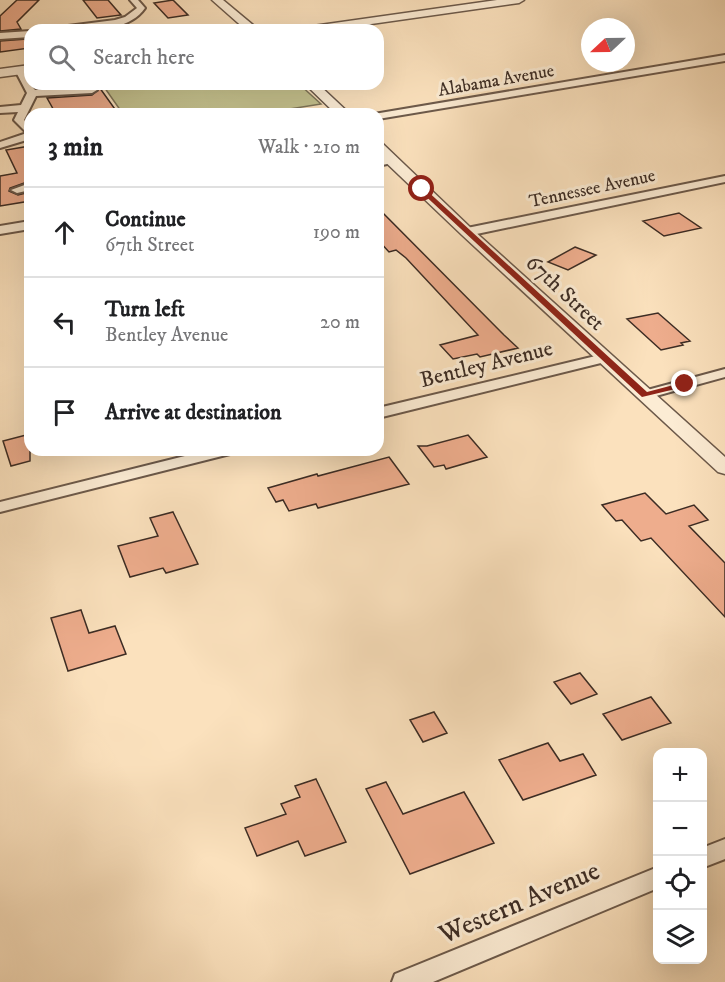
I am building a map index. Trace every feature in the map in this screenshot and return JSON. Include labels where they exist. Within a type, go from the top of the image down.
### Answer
[{"type":"street","points":[[108,24],[132,18],[139,13],[141,8],[134,0]]},
{"type":"street","points":[[217,0],[246,24]]},
{"type":"street","points":[[349,24],[519,0]]},
{"type":"street","points":[[0,36],[24,34]]},
{"type":"street","name":"Alabama Avenue","points":[[384,115],[725,58]]},
{"type":"street","points":[[0,73],[24,70]]},
{"type":"street","points":[[25,108],[33,93],[32,90]]},
{"type":"street","points":[[33,93],[92,90]]},
{"type":"street","points":[[318,90],[337,108]]},
{"type":"street","points":[[0,110],[24,108]]},
{"type":"street","points":[[24,110],[19,120],[24,125]]},
{"type":"street","points":[[0,145],[24,138]]},
{"type":"street","name":"67th Street","points":[[385,161],[467,232],[725,468]]},
{"type":"street","name":"Tennessee Avenue","points":[[467,232],[725,179]]},
{"type":"street","points":[[17,190],[24,188]]},
{"type":"street","points":[[0,230],[24,226]]},
{"type":"street","name":"Bentley Avenue","points":[[384,412],[604,358]]},
{"type":"street","points":[[645,395],[725,374]]},
{"type":"street","points":[[0,507],[204,456]]},
{"type":"street","points":[[707,856],[725,849]]},
{"type":"street","name":"Western Avenue","points":[[404,982],[653,879]]},
{"type":"shaded area","points":[[106,90],[306,90],[321,104],[296,108],[119,108]]},
{"type":"building","points":[[17,0],[39,0],[17,22],[21,29],[0,31],[0,16]]},
{"type":"building","points":[[83,0],[108,0],[121,15],[97,18]]},
{"type":"building","points":[[173,0],[188,15],[168,18],[154,3]]},
{"type":"building","points":[[24,39],[24,49],[0,52],[0,41]]},
{"type":"building","points":[[101,90],[114,108],[53,108],[47,98],[92,95]]},
{"type":"building","points":[[24,147],[24,183],[10,188],[9,191],[18,195],[24,194],[24,202],[0,206],[0,176],[17,173],[6,150]]},
{"type":"building","points":[[679,213],[701,228],[664,236],[643,221]]},
{"type":"building","points":[[384,214],[518,348],[480,357],[477,354],[453,359],[440,345],[478,335],[406,258],[396,250],[389,252],[384,247]]},
{"type":"building","points":[[575,247],[596,255],[568,270],[548,262]]},
{"type":"building","points":[[658,313],[690,341],[661,350],[627,319]]},
{"type":"building","points":[[468,435],[487,457],[446,469],[444,465],[434,467],[418,446],[427,446]]},
{"type":"building","points":[[24,436],[24,456],[30,456],[30,461],[11,466],[3,441]]},
{"type":"building","points":[[389,457],[409,484],[318,508],[316,504],[289,511],[283,500],[276,502],[268,488],[317,474],[318,476]]},
{"type":"building","points":[[645,493],[666,514],[694,505],[708,520],[689,526],[725,563],[725,617],[651,538],[641,541],[622,520],[616,521],[602,505]]},
{"type":"building","points":[[173,512],[198,564],[166,573],[163,568],[130,577],[118,546],[158,536],[150,518]]},
{"type":"building","points":[[81,610],[89,633],[115,626],[126,654],[68,671],[51,618]]},
{"type":"building","points":[[580,673],[597,694],[571,704],[554,682]]},
{"type":"building","points":[[651,697],[671,723],[622,740],[603,714]]},
{"type":"building","points":[[434,712],[447,733],[423,742],[410,720]]},
{"type":"building","points":[[548,743],[560,761],[583,754],[596,775],[523,800],[499,760]]},
{"type":"building","points":[[316,779],[346,842],[305,856],[298,841],[257,856],[245,828],[286,814],[281,804],[300,797],[295,786]]},
{"type":"building","points":[[386,782],[403,814],[464,792],[494,843],[410,874],[366,789]]},
{"type":"route","points":[[422,189],[645,395],[685,384]]}]
